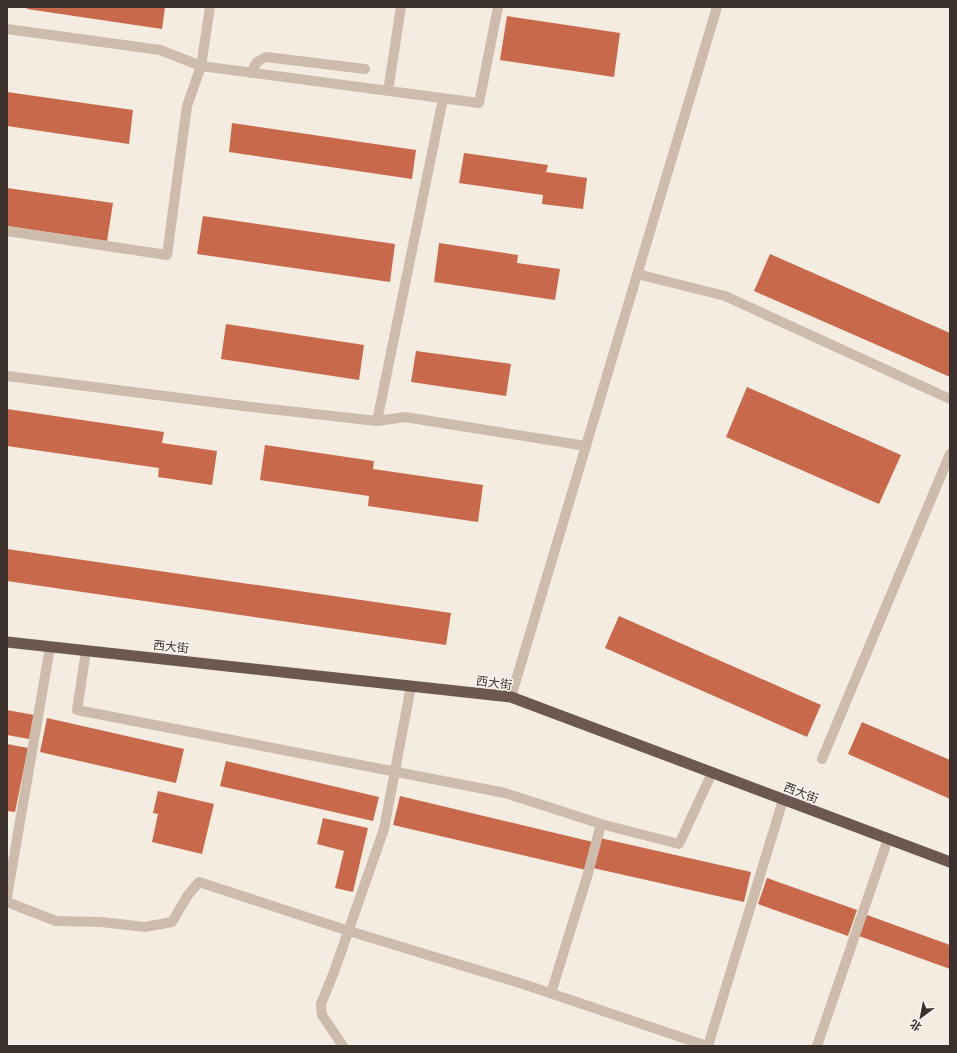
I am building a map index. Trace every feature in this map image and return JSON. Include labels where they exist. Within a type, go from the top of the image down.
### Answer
[{"type":"highway","name":"西大街","points":[[7,642],[511,697],[950,862]]},
{"type":"street","points":[[7,231],[167,255],[187,106],[201,66],[210,7]]},
{"type":"street","points":[[388,91],[401,7]]},
{"type":"street","points":[[7,29],[160,50],[201,66],[479,103],[498,7]]},
{"type":"street","points":[[511,697],[717,7]]},
{"type":"street","points":[[251,73],[257,62],[266,57],[365,69]]},
{"type":"street","points":[[377,421],[443,99]]},
{"type":"street","points":[[637,274],[725,296],[950,399]]},
{"type":"street","points":[[7,376],[251,407],[377,421],[405,417],[586,446]]},
{"type":"street","points":[[822,759],[950,454]]},
{"type":"street","points":[[7,897],[50,647]]},
{"type":"street","points":[[86,651],[77,710],[505,793],[601,824],[679,844],[712,773]]},
{"type":"street","points":[[343,1046],[322,1015],[321,1004],[349,931],[384,829],[411,686]]},
{"type":"street","points":[[7,902],[56,921],[101,922],[145,926],[172,922],[188,895],[199,882],[349,931],[551,993],[708,1046],[783,800]]},
{"type":"street","points":[[551,993],[587,877],[601,824]]},
{"type":"street","points":[[817,1046],[888,839]]},
{"type":"building","points":[[28,7],[165,7],[162,29],[27,9]]},
{"type":"building","points":[[507,16],[620,33],[614,77],[500,60]]},
{"type":"building","points":[[7,92],[133,110],[129,144],[7,126]]},
{"type":"building","points":[[232,123],[416,150],[412,179],[229,152]]},
{"type":"building","points":[[464,153],[548,165],[546,172],[587,178],[583,209],[542,204],[543,195],[459,183]]},
{"type":"building","points":[[7,188],[113,203],[107,241],[7,226]]},
{"type":"building","points":[[203,216],[395,244],[390,282],[197,254]]},
{"type":"building","points":[[439,243],[518,255],[517,263],[560,269],[555,300],[434,282]]},
{"type":"building","points":[[770,254],[950,333],[950,377],[754,291]]},
{"type":"building","points":[[226,324],[364,345],[359,380],[221,359]]},
{"type":"building","points":[[416,351],[511,364],[506,396],[411,382]]},
{"type":"building","points":[[747,387],[901,455],[879,504],[726,437]]},
{"type":"building","points":[[7,409],[164,432],[162,443],[217,451],[212,485],[158,477],[159,468],[7,446]]},
{"type":"building","points":[[265,445],[374,461],[373,469],[483,485],[478,522],[368,506],[369,496],[260,480]]},
{"type":"building","points":[[7,549],[451,613],[446,645],[7,581]]},
{"type":"building","points":[[619,616],[821,705],[807,737],[605,648]]},
{"type":"building","points":[[7,710],[34,715],[29,739],[7,735]]},
{"type":"building","points":[[47,718],[184,749],[176,783],[40,752]]},
{"type":"building","points":[[862,722],[950,760],[950,799],[848,754]]},
{"type":"building","points":[[7,744],[28,748],[15,812],[7,811]]},
{"type":"building","points":[[226,761],[379,797],[373,821],[220,786]]},
{"type":"building","points":[[158,791],[214,804],[202,854],[152,842],[158,814],[153,813]]},
{"type":"building","points":[[400,796],[593,842],[586,870],[393,825]]},
{"type":"building","points":[[323,818],[368,828],[353,892],[335,888],[344,851],[317,844]]},
{"type":"building","points":[[600,838],[751,872],[744,902],[593,868]]},
{"type":"building","points":[[767,878],[857,910],[848,936],[758,904]]},
{"type":"building","points":[[867,915],[950,945],[950,969],[859,936]]}]
